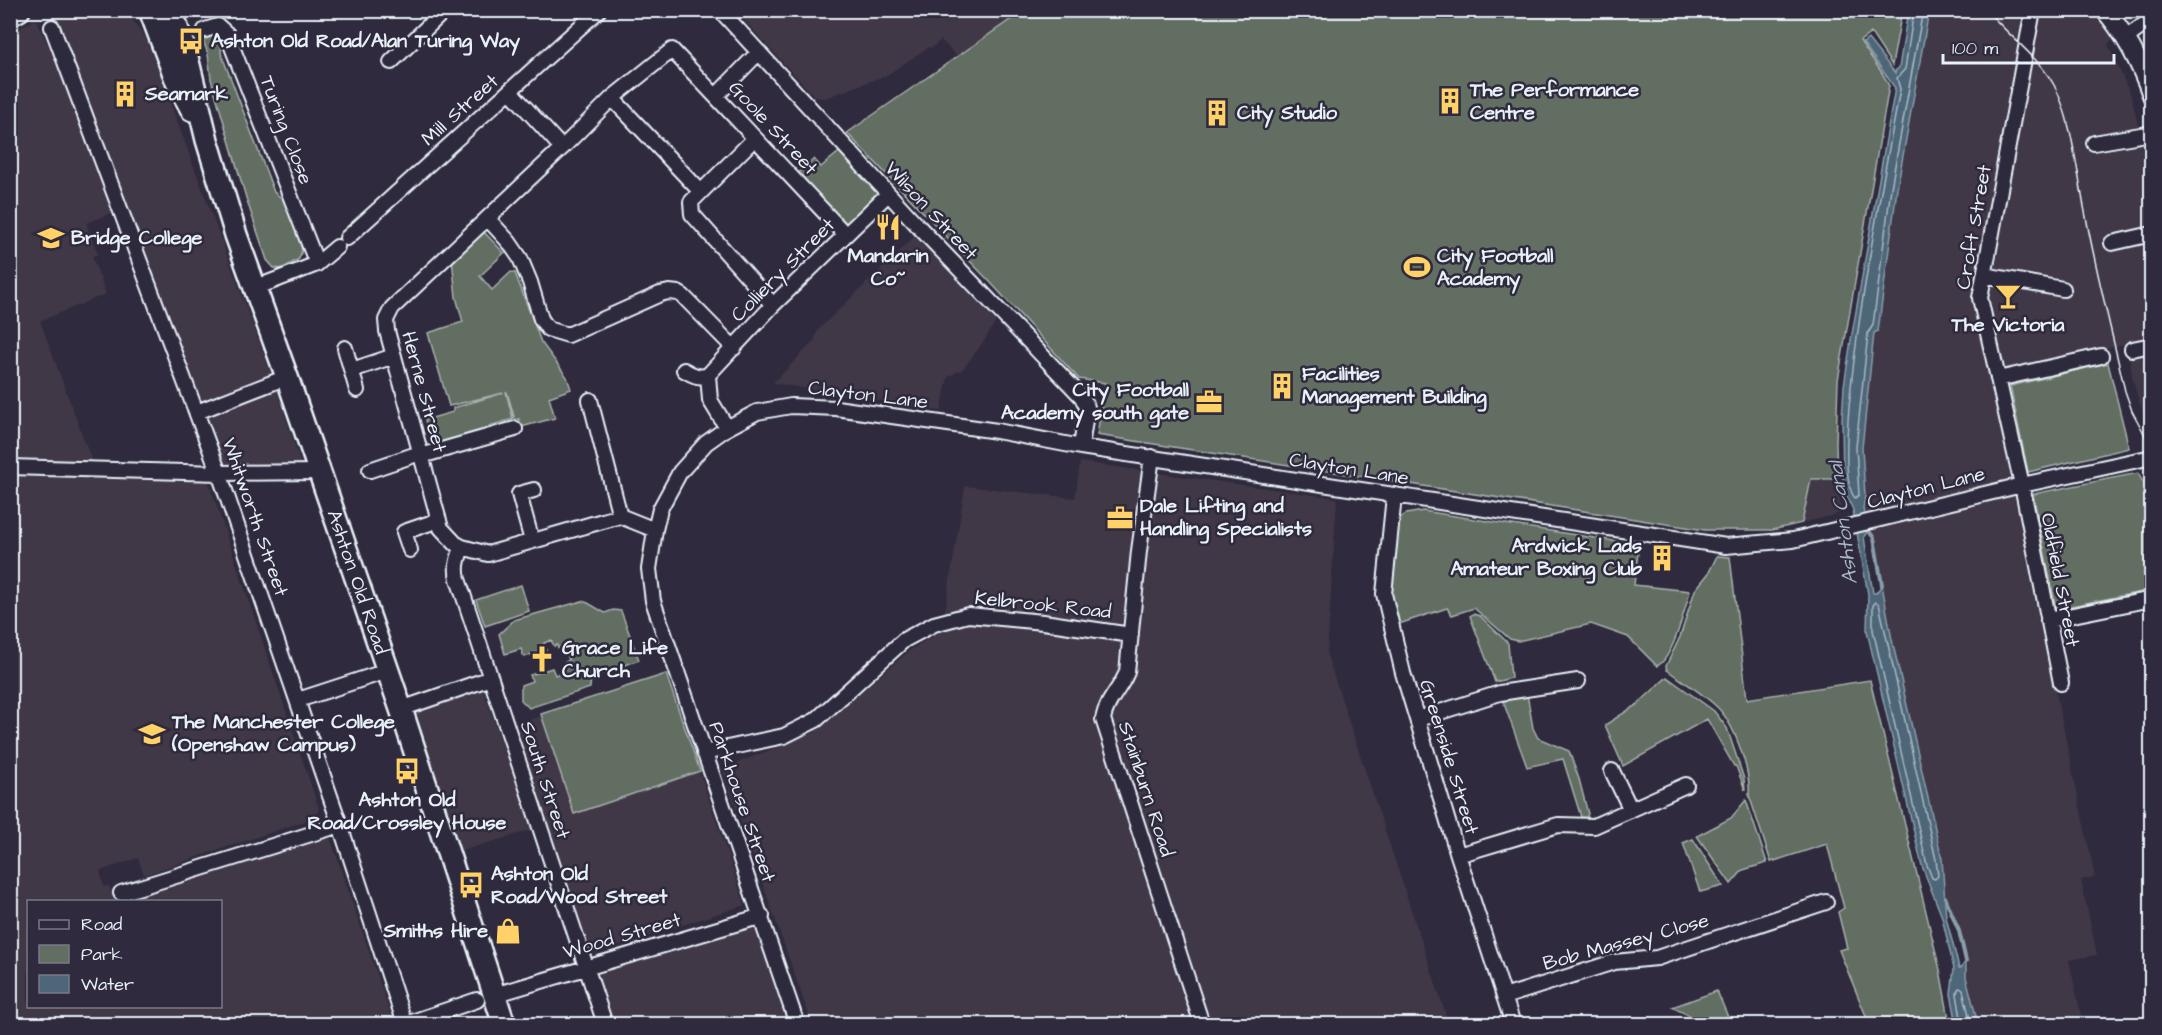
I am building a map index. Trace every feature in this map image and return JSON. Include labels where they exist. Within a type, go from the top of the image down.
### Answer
[{"type":"highway","points":[[10,15],[19,10]]},
{"type":"highway","points":[[138,10],[163,47]]},
{"type":"highway","name":"Ashton Old Road","points":[[150,10],[177,82],[207,140]]},
{"type":"highway","name":"Ashton Old Road","points":[[172,12],[187,57],[207,140],[236,235],[320,472],[400,709],[486,997],[504,1024]]},
{"type":"main road","points":[[2106,10],[2140,62],[2150,88]]},
{"type":"street","name":"Wilson Street","points":[[720,10],[888,194],[1082,397],[1087,407],[1081,447]]},
{"type":"street","name":"Croft Street","points":[[2022,485],[1980,304],[2033,10]]},
{"type":"street","points":[[391,62],[444,11]]},
{"type":"street","name":"Mill Street","points":[[317,264],[510,92],[592,13]]},
{"type":"street","points":[[2126,38],[2151,19]]},
{"type":"street","name":"Turing Close","points":[[205,30],[218,26],[227,34],[317,264]]},
{"type":"street","name":"Whitworth Street","points":[[52,27],[219,473],[298,700],[406,1024]]},
{"type":"street","name":"Goole Street","points":[[672,50],[845,234]]},
{"type":"street","name":"Herne Street","points":[[462,548],[441,528],[386,320],[400,298],[488,219],[612,98],[672,50]]},
{"type":"street","points":[[716,96],[759,52]]},
{"type":"street","points":[[510,92],[562,148]]},
{"type":"street","points":[[612,98],[700,191]]},
{"type":"street","points":[[2094,143],[2151,133]]},
{"type":"street","points":[[755,138],[700,191],[691,202],[692,214],[773,305]]},
{"type":"street","name":"Colliery Street","points":[[708,375],[773,305],[888,194]]},
{"type":"street","points":[[488,219],[516,250],[530,282],[541,320],[548,329],[558,334],[568,335],[669,292],[683,296],[734,348]]},
{"type":"street","points":[[2112,243],[2151,234]]},
{"type":"street","points":[[255,288],[317,264]]},
{"type":"street","points":[[1984,275],[2063,289]]},
{"type":"street","points":[[2132,349],[2151,345]]},
{"type":"street","points":[[345,348],[357,390]]},
{"type":"street","points":[[352,370],[394,356]]},
{"type":"street","points":[[1998,380],[2102,356]]},
{"type":"street","points":[[684,370],[694,375],[708,375],[710,400],[727,428]]},
{"type":"street","points":[[197,412],[287,377]]},
{"type":"street","points":[[590,400],[620,516]]},
{"type":"street","name":"Clayton Lane","points":[[652,592],[650,553],[655,530],[660,509],[680,472],[706,443],[727,428],[758,412],[791,406],[836,408],[997,431],[1081,447],[1726,546],[1793,540],[2022,485],[2151,457]]},
{"type":"street","points":[[370,470],[515,429]]},
{"type":"street","name":"Stainburn Road","points":[[1152,457],[1125,677],[1106,706],[1103,719],[1202,1024]]},
{"type":"street","points":[[10,467],[219,473],[320,472]]},
{"type":"street","name":"Oldfield Street","points":[[2022,485],[2061,683]]},
{"type":"street","points":[[532,541],[519,494],[534,490]]},
{"type":"street","name":"Greenside Street","points":[[1394,496],[1383,594],[1403,673],[1458,855],[1513,1024]]},
{"type":"street","points":[[462,548],[488,554],[620,516],[655,530]]},
{"type":"street","points":[[410,550],[404,532],[439,520]]},
{"type":"street","name":"South Street","points":[[462,548],[455,570],[605,1024]]},
{"type":"street","name":"Parkhouse Street","points":[[652,592],[704,753],[762,916],[797,1024]]},
{"type":"street","points":[[2048,620],[2151,599]]},
{"type":"street","name":"Kelbrook Road","points":[[704,753],[784,736],[816,720],[904,640],[934,624],[968,615],[1043,622],[1131,635]]},
{"type":"street","points":[[298,700],[387,671]]},
{"type":"street","points":[[400,709],[491,678]]},
{"type":"street","points":[[1418,719],[1500,693],[1578,681]]},
{"type":"street","points":[[1612,771],[1630,810]]},
{"type":"street","points":[[1458,855],[1558,825],[1594,826],[1686,785]]},
{"type":"street","points":[[121,893],[340,825]]},
{"type":"street","name":"Bob Massey Close","points":[[1504,997],[1614,962],[1657,958],[1826,902]]},
{"type":"street","name":"Wood Street","points":[[406,1024],[486,997],[762,916]]},
{"type":"shaded area","points":[[63,11],[126,11],[146,38],[272,376],[301,464],[226,465],[55,15]]},
{"type":"shaded area","points":[[738,11],[1023,11],[957,56],[941,40],[932,48],[929,47],[887,75],[825,98],[815,97]]},
{"type":"shaded area","points":[[1929,11],[2144,11],[2108,44],[2132,98],[2151,186],[2151,428],[2142,411],[2133,381],[2127,344],[1988,372],[2014,480],[2043,632],[2095,877],[2081,880],[2097,955],[2069,960],[2083,1024],[1978,1024],[1966,977],[1968,966],[1959,931],[1945,897],[1942,859],[1892,640],[1874,538],[1868,530],[1863,509],[1865,496],[1862,448],[1874,333],[1878,330],[1897,189]]},
{"type":"shaded area","name":"Bridge College","points":[[36,19],[64,80],[114,212],[86,223],[98,254],[92,256],[106,294],[40,321],[92,461],[11,459],[11,32]]},
{"type":"shaded area","points":[[916,235],[996,321],[963,369],[948,377],[941,411],[773,383],[814,341],[818,330]]},
{"type":"shaded area","points":[[1080,462],[1337,498],[1327,655],[1449,1024],[812,1024],[722,769],[813,733],[909,651],[942,630],[965,486],[1075,498]]},
{"type":"shaded area","name":"The Manchester College (Openshaw Campus)","points":[[11,476],[208,480],[319,809],[314,818],[144,875],[138,858],[100,871],[104,887],[109,886],[115,900],[27,900],[27,1008],[222,1008],[222,900],[130,900],[329,834],[394,1024],[11,1024]]},
{"type":"shaded area","points":[[1811,478],[1837,479],[1842,513],[1802,523]]},
{"type":"shaded area","points":[[666,674],[745,905],[593,954],[530,770],[517,724]]},
{"type":"shaded area","points":[[483,689],[532,830],[461,851],[415,710]]},
{"type":"shaded area","points":[[758,919],[793,1024],[611,1024],[593,969]]},
{"type":"green space","name":"City Football Academy","points":[[1023,11],[1902,11],[1892,65],[1871,33],[1860,41],[1889,86],[1838,380],[1837,479],[1811,479],[1802,523],[1772,530],[1705,530],[1097,435],[1105,383],[1079,379],[991,283],[847,133]]},
{"type":"green space","points":[[214,36],[222,42],[221,53],[274,192],[284,200],[301,245],[299,259],[282,269],[274,268],[267,260],[211,79],[208,54],[203,40]]},
{"type":"green space","points":[[839,152],[878,194],[846,225],[798,173],[814,159],[821,167]]},
{"type":"green space","points":[[483,231],[504,253],[480,276],[492,290],[511,272],[515,273],[541,342],[567,377],[571,389],[549,397],[555,418],[521,427],[519,419],[515,420],[506,392],[513,419],[489,426],[489,429],[432,445],[425,420],[453,412],[453,408],[503,393],[449,406],[428,333],[463,322],[456,297],[452,259]]},
{"type":"green space","points":[[2108,363],[2129,448],[2028,472],[2010,386]]},
{"type":"green space","points":[[2138,473],[2151,497],[2151,590],[2056,609],[2033,494]]},
{"type":"green space","points":[[1423,511],[1639,545],[1634,585],[1690,591],[1678,632],[1668,654],[1657,666],[1628,637],[1591,624],[1518,641],[1510,639],[1474,608],[1452,615],[1447,608],[1396,625],[1392,585],[1399,519],[1406,514]]},
{"type":"green space","points":[[1717,556],[1730,557],[1747,699],[1870,680],[1940,970],[1950,1024],[1862,1024],[1866,1016],[1839,950],[1847,948],[1838,912],[1844,908],[1827,844],[1771,862],[1749,795],[1745,762],[1731,726],[1714,704],[1667,670],[1666,666],[1680,637],[1695,590],[1708,574]]},
{"type":"green space","points":[[521,585],[529,611],[485,626],[476,600]]},
{"type":"green space","points":[[582,601],[605,613],[613,610],[621,611],[639,660],[591,677],[590,688],[529,708],[521,700],[521,685],[532,681],[530,675],[552,668],[555,675],[563,672],[561,667],[565,667],[564,663],[569,660],[564,646],[558,648],[551,640],[544,643],[546,650],[524,657],[521,649],[505,654],[499,634],[514,620]]},
{"type":"green space","points":[[1473,614],[1480,616],[1508,643],[1511,678],[1495,682],[1470,616]]},
{"type":"green space","points":[[666,674],[700,771],[574,814],[541,714]]},
{"type":"green space","points":[[1667,677],[1714,711],[1727,728],[1744,779],[1745,790],[1736,766],[1707,719],[1623,766],[1605,725],[1638,704]]},
{"type":"green space","points":[[1527,694],[1533,728],[1538,738],[1569,751],[1588,814],[1586,818],[1581,817],[1563,759],[1527,767],[1503,701]]},
{"type":"green space","points":[[1746,800],[1767,863],[1743,870],[1731,884],[1697,836],[1731,818]]},
{"type":"green space","points":[[1693,839],[1723,886],[1700,892],[1683,843]]},
{"type":"green space","points":[[1717,991],[1731,1024],[1707,1024],[1672,1007]]},
{"type":"water","points":[[1908,11],[1929,11],[1897,189],[1878,331],[1874,333],[1862,448],[1865,496],[1863,509],[1868,530],[1864,537],[1873,593],[1876,593],[1882,585],[1892,640],[1942,859],[1946,917],[1959,968],[1966,961],[1966,977],[1978,1024],[1957,1024],[1951,994],[1954,969],[1942,917],[1922,866],[1867,631],[1868,594],[1853,510],[1843,483],[1844,386],[1895,88],[1863,43],[1868,39],[1895,73],[1899,68]]},
{"type":"waterway","points":[[1868,530],[1874,538],[1882,585]]},
{"type":"waterway","points":[[1945,897],[1959,931],[1966,961]]},
{"type":"tram line","points":[[1987,10],[2040,65],[2054,85],[2060,99],[2070,131],[2095,260],[2125,391],[2132,411],[2152,448]]},
{"type":"place","name":"Ashton Old Road/Alan Turing Way","points":[[191,41]]},
{"type":"place","name":"Seamark","points":[[125,94]]},
{"type":"place","name":"The Performance Centre","points":[[1450,101]]},
{"type":"place","name":"City Studio","points":[[1217,113]]},
{"type":"place","name":"Mandarin Co~","points":[[888,227]]},
{"type":"place","name":"Bridge College","points":[[51,238]]},
{"type":"place","name":"City Football Academy","points":[[1417,267]]},
{"type":"place","name":"The Victoria","points":[[2008,296]]},
{"type":"place","name":"Facilities Management Building","points":[[1282,386]]},
{"type":"place","name":"City Football Academy south gate","points":[[1209,402]]},
{"type":"place","name":"Dale Lifting and Handling Specialists","points":[[1120,518]]},
{"type":"place","name":"Ardwick Lads Amateur Boxing Club","points":[[1662,558]]},
{"type":"place","name":"Grace Life Church","points":[[542,659]]},
{"type":"place","name":"The Manchester College (Openshaw Campus)","points":[[152,734]]},
{"type":"place","name":"Ashton Old Road/Crossley House","points":[[407,771]]},
{"type":"place","name":"Ashton Old Road/Wood Street","points":[[471,885]]},
{"type":"place","name":"Smiths Hire","points":[[508,931]]},
{"type":"water label","name":"Ashton Canal","points":[[1843,523]]}]
